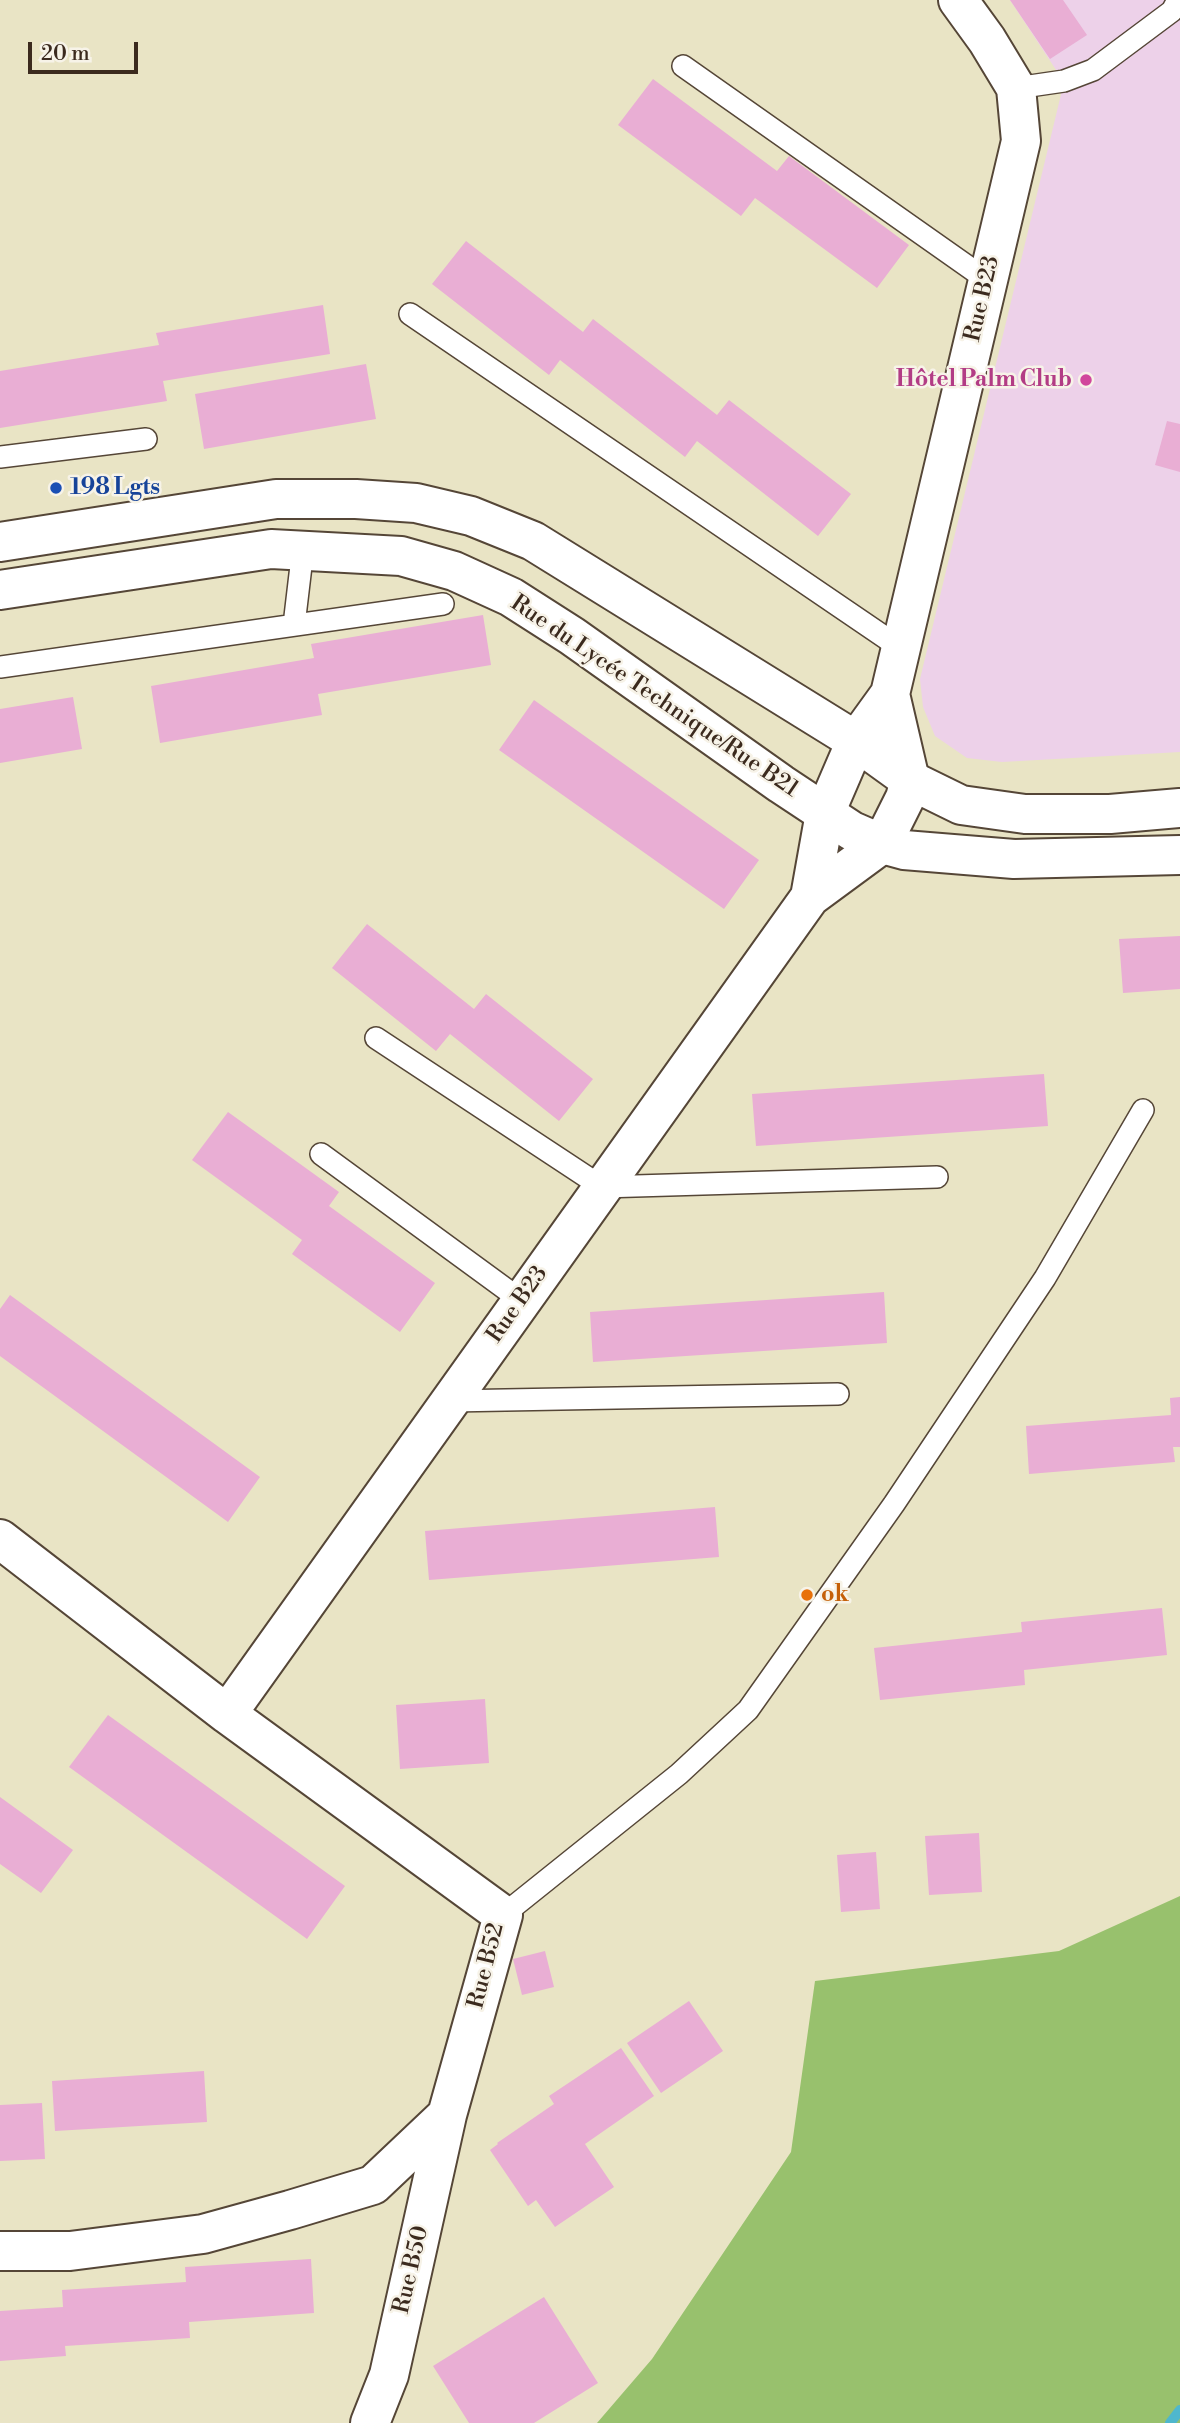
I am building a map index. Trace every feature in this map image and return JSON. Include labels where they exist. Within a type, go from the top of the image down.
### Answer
[{"type":"street","name":"Rue B23","points":[[890,694],[1021,141],[1016,88],[987,40],[958,0]]},
{"type":"street","points":[[276,499],[287,549]]},
{"type":"street","points":[[0,542],[276,499],[356,499],[416,503],[471,516],[533,541],[856,741],[910,780],[961,806],[1025,814],[1110,814],[1180,808]]},
{"type":"street","name":"Rue du Lycée Technique/Rue B21","points":[[0,590],[287,549],[401,556],[454,570],[511,597],[572,636],[852,831],[882,844],[904,850],[1014,859],[1180,855]]},
{"type":"street","points":[[810,897],[825,813],[856,741],[890,694]]},
{"type":"street","points":[[810,897],[882,844],[905,798],[910,780],[890,694]]},
{"type":"street","name":"Rue B23","points":[[227,1714],[810,897]]},
{"type":"street","name":"Rue B52","points":[[0,1539],[227,1714],[502,1915],[447,2115]]},
{"type":"street","points":[[0,2251],[70,2251],[203,2234],[302,2207],[373,2185],[447,2115]]},
{"type":"street","name":"Rue B50","points":[[370,2423],[389,2375],[447,2115]]},
{"type":"lane","points":[[1016,88],[1064,81],[1094,71],[1172,11],[1178,0]]},
{"type":"lane","points":[[683,66],[987,280]]},
{"type":"lane","points":[[410,314],[902,649]]},
{"type":"lane","points":[[0,457],[146,439]]},
{"type":"lane","points":[[287,549],[294,625]]},
{"type":"lane","points":[[0,667],[443,604]]},
{"type":"lane","points":[[376,1038],[602,1187],[937,1177]]},
{"type":"lane","points":[[502,1915],[679,1774],[748,1710],[894,1504],[1045,1278],[1143,1110]]},
{"type":"lane","points":[[321,1154],[522,1301]]},
{"type":"lane","points":[[450,1401],[838,1394]]},
{"type":"shaded area","name":"Hôtel Palm Club","points":[[1010,0],[1180,0],[1180,752],[1002,762],[967,758],[935,736],[923,707],[920,679],[1064,82]]},
{"type":"green space","points":[[1180,1896],[1180,2423],[597,2423],[652,2359],[791,2152],[815,1981],[1059,1951]]},
{"type":"building","points":[[1010,0],[1063,0],[1087,35],[1050,59]]},
{"type":"building","points":[[653,79],[777,171],[789,156],[909,245],[877,288],[755,198],[741,216],[618,125]]},
{"type":"building","points":[[466,241],[583,332],[593,319],[717,415],[729,400],[851,494],[818,536],[697,441],[685,457],[560,360],[549,375],[432,284]]},
{"type":"building","points":[[323,305],[330,354],[163,381],[167,401],[0,428],[0,371],[159,345],[156,333]]},
{"type":"building","points":[[366,364],[376,419],[204,449],[195,394]]},
{"type":"building","points":[[1167,421],[1180,424],[1180,472],[1155,465]]},
{"type":"building","points":[[483,615],[491,665],[318,694],[322,715],[160,743],[151,686],[314,658],[311,644]]},
{"type":"building","points":[[73,697],[82,749],[0,763],[0,709]]},
{"type":"building","points":[[534,700],[759,860],[724,909],[499,750]]},
{"type":"building","points":[[367,924],[474,1009],[486,994],[593,1079],[559,1121],[450,1034],[436,1051],[332,968]]},
{"type":"building","points":[[1180,936],[1180,989],[1123,993],[1119,939]]},
{"type":"building","points":[[1044,1074],[1048,1126],[756,1146],[752,1094]]},
{"type":"building","points":[[228,1112],[339,1192],[329,1206],[435,1283],[400,1332],[292,1254],[302,1240],[192,1160]]},
{"type":"building","points":[[884,1292],[887,1343],[593,1362],[590,1312]]},
{"type":"building","points":[[10,1295],[260,1477],[228,1522],[0,1356],[0,1309]]},
{"type":"building","points":[[1180,1397],[1180,1447],[1173,1447],[1175,1462],[1029,1474],[1026,1426],[1171,1415],[1170,1398]]},
{"type":"building","points":[[715,1507],[719,1557],[429,1580],[425,1531]]},
{"type":"building","points":[[1162,1608],[1167,1655],[1024,1670],[1025,1685],[880,1700],[874,1648],[1022,1632],[1021,1622]]},
{"type":"building","points":[[485,1699],[489,1763],[400,1769],[396,1705]]},
{"type":"building","points":[[108,1715],[345,1886],[307,1939],[69,1767]]},
{"type":"building","points":[[0,1797],[73,1850],[41,1893],[0,1864]]},
{"type":"building","points":[[979,1833],[982,1892],[929,1895],[925,1836]]},
{"type":"building","points":[[876,1852],[880,1909],[841,1912],[837,1855]]},
{"type":"building","points":[[545,1951],[554,1987],[522,1995],[513,1959]]},
{"type":"building","points":[[689,2001],[723,2051],[661,2093],[627,2043]]},
{"type":"building","points":[[621,2048],[654,2096],[585,2144],[614,2187],[555,2227],[536,2200],[528,2206],[490,2150],[554,2104],[549,2096]]},
{"type":"building","points":[[204,2071],[207,2122],[55,2131],[52,2081]]},
{"type":"building","points":[[42,2103],[45,2159],[0,2161],[0,2105]]},
{"type":"building","points":[[311,2259],[314,2313],[189,2322],[190,2338],[65,2346],[66,2356],[0,2361],[0,2311],[63,2307],[62,2290],[186,2282],[185,2267]]},
{"type":"building","points":[[544,2297],[598,2383],[534,2423],[469,2423],[433,2366]]},
{"type":"waterway","points":[[1170,2423],[1180,2410]]},
{"type":"place","name":"Hôtel Palm Club","points":[[1086,380]]},
{"type":"place","name":"198 Lgts","points":[[56,488]]},
{"type":"place","name":"ok","points":[[807,1595]]}]
